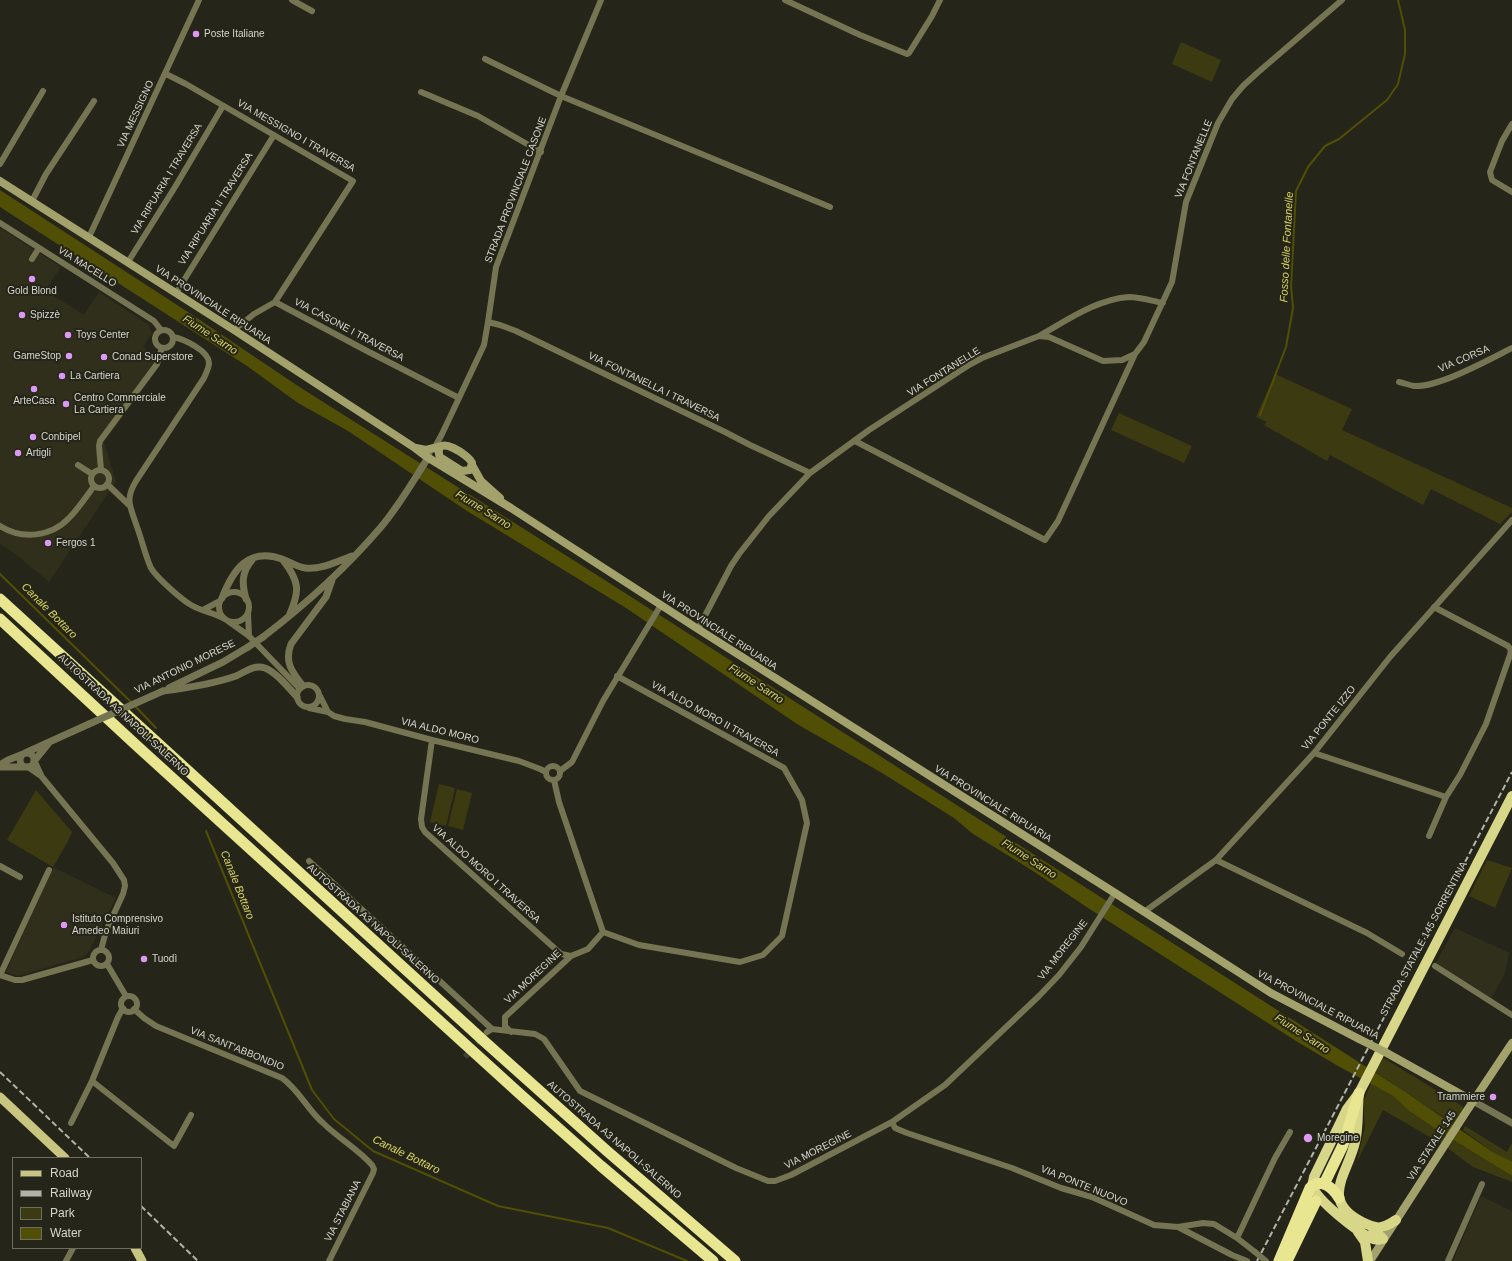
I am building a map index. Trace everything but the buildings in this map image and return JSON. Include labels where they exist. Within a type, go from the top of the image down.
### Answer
[{"type":"highway","name":"AUTOSTRADA A3 NAPOLI-SALERNO","points":[[0,599],[490,1047],[607,1151],[735,1261]]},
{"type":"highway","name":"AUTOSTRADA A3 NAPOLI-SALERNO","points":[[0,619],[136,745],[521,1095],[601,1166],[713,1261]]},
{"type":"highway","name":"STRADA STATALE 145 SORRENTINA","points":[[1312,1186],[1347,1109],[1360,1088],[1512,796]]},
{"type":"highway","points":[[1326,1180],[1344,1141],[1360,1088]]},
{"type":"highway","points":[[1339,1198],[1338,1192],[1340,1181],[1355,1142],[1360,1088]]},
{"type":"highway","points":[[1279,1261],[1304,1200],[1312,1186],[1319,1184],[1327,1185],[1333,1189],[1348,1213],[1372,1226],[1384,1228],[1396,1220]]},
{"type":"highway","points":[[1312,1186],[1316,1194],[1322,1200],[1356,1229],[1372,1239],[1383,1239]]},
{"type":"highway","points":[[1287,1261],[1316,1201]]},
{"type":"highway","points":[[1372,1226],[1383,1239]]},
{"type":"highway","points":[[1356,1229],[1365,1242],[1369,1261]]},
{"type":"main road","name":"VIA PROVINCIALE RIPUARIA","points":[[0,181],[234,330],[415,448],[462,471]]},
{"type":"main road","name":"VIA PROVINCIALE RIPUARIA","points":[[441,446],[470,458],[472,465],[481,481],[511,508]]},
{"type":"main road","points":[[415,448],[426,450],[441,446]]},
{"type":"main road","points":[[441,446],[433,458],[448,469],[462,471],[470,470],[472,465]]},
{"type":"main road","name":"VIA PROVINCIALE RIPUARIA","points":[[448,469],[511,508],[660,607],[698,629],[1271,993],[1385,1052],[1473,1101]]},
{"type":"main road","name":"VIA STATALE 145","points":[[1369,1261],[1512,1043]]},
{"type":"main road","points":[[0,1097],[64,1157]]},
{"type":"main road","points":[[135,1249],[142,1261]]},
{"type":"street","name":"VIA MESSIGNO","points":[[89,237],[166,74],[199,0]]},
{"type":"street","points":[[292,0],[312,10]]},
{"type":"street","name":"STRADA PROVINCIALE CASONE","points":[[441,446],[442,434],[484,345],[496,267],[601,0]]},
{"type":"street","points":[[785,0],[860,35],[907,54],[932,16],[940,0]]},
{"type":"street","name":"VIA FONTANELLE","points":[[855,441],[1045,540],[1058,521],[1135,354],[1144,342],[1163,304],[1172,282],[1186,202],[1218,123],[1232,99],[1243,86],[1342,0]]},
{"type":"street","points":[[485,59],[562,96],[830,207]]},
{"type":"street","name":"VIA MESSIGNO I TRAVERSA","points":[[166,74],[274,134],[353,182],[275,302]]},
{"type":"street","points":[[0,164],[43,91]]},
{"type":"street","points":[[420,92],[478,116],[541,152]]},
{"type":"street","points":[[32,201],[46,174],[94,102]]},
{"type":"street","name":"VIA RIPUARIA I TRAVERSA","points":[[128,262],[223,106]]},
{"type":"street","points":[[1512,124],[1502,141],[1490,172],[1492,180],[1512,192]]},
{"type":"street","name":"VIA RIPUARIA II TRAVERSA","points":[[176,293],[274,134]]},
{"type":"street","name":"VIA MACELLO","points":[[0,223],[154,321],[161,330]]},
{"type":"street","points":[[32,259],[39,248]]},
{"type":"street","name":"VIA FONTANELLE","points":[[698,629],[731,566],[769,516],[810,473],[869,430],[969,365],[982,358],[1039,336],[1085,310],[1114,299],[1131,297],[1163,304]]},
{"type":"street","points":[[234,330],[254,314],[275,302]]},
{"type":"street","name":"VIA CASONE I TRAVERSA","points":[[275,302],[366,351],[459,398]]},
{"type":"street","name":"VIA FONTANELLA I TRAVERSA","points":[[488,322],[516,331],[719,429],[750,446],[810,473]]},
{"type":"street","points":[[173,337],[170,346],[162,348],[157,345],[155,340],[156,334],[161,330],[170,332],[173,337],[180,339],[204,352],[208,358],[208,369],[204,378],[136,481],[130,494],[129,506],[152,569],[186,602],[192,606],[227,620],[237,622],[244,618],[248,611]]},
{"type":"street","points":[[1039,336],[1049,337],[1103,360],[1122,360],[1135,354]]},
{"type":"street","points":[[101,470],[100,441],[157,364],[162,348]]},
{"type":"street","name":"VIA CORSA","points":[[1400,382],[1415,386],[1430,384],[1458,374],[1512,348]]},
{"type":"street","points":[[441,446],[443,440],[442,434]]},
{"type":"street","name":"VIA ANTONIO MORESE","points":[[0,766],[8,760],[48,744],[223,662],[263,637],[288,618],[333,578],[382,526],[441,446]]},
{"type":"street","points":[[78,465],[92,474]]},
{"type":"street","points":[[101,470],[108,475],[107,484],[103,488],[94,486],[91,482],[92,474],[95,471],[101,470]]},
{"type":"street","points":[[107,484],[129,506]]},
{"type":"street","points":[[0,526],[13,532],[25,535],[35,535],[48,532],[69,518],[94,486]]},
{"type":"street","name":"VIA PONTE IZZO","points":[[1144,912],[1216,860],[1314,752],[1390,657],[1512,520]]},
{"type":"street","points":[[302,687],[249,636],[227,620],[220,613],[219,605],[228,583],[237,569],[253,559],[265,556],[283,559],[298,567],[310,568],[323,566],[354,556]]},
{"type":"street","points":[[249,636],[249,607],[243,587],[243,574],[253,559]]},
{"type":"street","points":[[283,559],[292,571],[297,587],[295,600],[288,618]]},
{"type":"street","points":[[302,687],[292,670],[288,656],[289,650],[291,644],[326,597],[333,578]]},
{"type":"street","points":[[204,610],[221,600],[229,593],[236,592],[246,599]]},
{"type":"street","points":[[554,780],[559,777],[560,770],[572,762],[617,676],[660,607]]},
{"type":"street","points":[[1429,836],[1446,798],[1486,724],[1511,650],[1508,646],[1434,607]]},
{"type":"street","points":[[163,690],[184,688],[218,681],[236,676],[254,667],[264,668],[281,680],[297,697],[300,704],[303,706],[310,708],[316,705],[320,695]]},
{"type":"street","name":"VIA ALDO MORO II TRAVERSA","points":[[603,932],[640,945],[740,962],[763,955],[782,936],[807,823],[802,800],[784,768],[617,676]]},
{"type":"street","points":[[297,697],[302,687],[307,685],[314,686],[317,689],[328,712]]},
{"type":"street","name":"VIA ALDO MORO","points":[[310,708],[328,712],[334,716],[344,719],[365,722],[519,761],[546,772]]},
{"type":"street","name":"VIA ALDO MORO I TRAVERSA","points":[[432,740],[420,819],[425,832],[561,954],[571,956]]},
{"type":"street","name":"VIA ANTONIO MORESE","points":[[0,766],[32,766],[48,744]]},
{"type":"street","points":[[1314,752],[1446,798]]},
{"type":"street","points":[[42,777],[20,762],[20,758],[24,753],[32,754],[42,777],[113,863],[124,880],[123,894],[106,931],[101,950],[95,952],[93,960]]},
{"type":"street","points":[[554,780],[548,777],[546,772],[551,766],[555,766],[560,770]]},
{"type":"street","points":[[554,780],[559,802],[603,932],[588,948],[571,956]]},
{"type":"street","points":[[1216,860],[1367,934],[1402,954]]},
{"type":"street","name":"VIA MOREGINE","points":[[309,861],[490,1031],[535,1034],[544,1039],[580,1091],[736,1168],[768,1181],[775,1181],[791,1175],[892,1122],[945,1085],[1039,996],[1059,975],[1081,947],[1115,893]]},
{"type":"street","points":[[0,866],[20,877]]},
{"type":"street","points":[[49,870],[0,975],[15,980],[22,980],[93,960]]},
{"type":"street","name":"VIA SANT'ABBONDIO","points":[[101,950],[106,952],[109,956],[107,964],[126,996],[132,996],[136,1000],[137,1005],[134,1009],[144,1018],[156,1026],[282,1078],[290,1084],[313,1114],[322,1123],[367,1160],[374,1169]]},
{"type":"street","name":"VIA MOREGINE","points":[[511,1032],[505,1026],[504,1017],[571,956]]},
{"type":"street","points":[[93,960],[97,965],[102,966],[107,964]]},
{"type":"street","points":[[1435,966],[1512,1015]]},
{"type":"street","points":[[71,1123],[92,1081],[123,1008],[122,1002],[126,996]]},
{"type":"street","points":[[123,1008],[130,1011],[134,1009]]},
{"type":"street","points":[[92,1081],[174,1146],[190,1115]]},
{"type":"street","points":[[1473,1101],[1512,1123]]},
{"type":"street","name":"VIA PONTE NUOVO","points":[[892,1122],[895,1128],[907,1133],[1012,1168],[1061,1188],[1092,1197],[1142,1220],[1162,1226],[1178,1227],[1208,1223],[1220,1227],[1237,1238],[1266,1261]]},
{"type":"street","points":[[1237,1238],[1274,1158],[1290,1132]]},
{"type":"street","name":"VIA STABIANA","points":[[329,1261],[374,1169]]},
{"type":"street","points":[[1448,1261],[1482,1184]]},
{"type":"street","points":[[1178,1227],[1232,1255],[1247,1261]]},
{"type":"street","points":[[66,1261],[72,1249]]},
{"type":"shaded area","name":"Centro Commerciale La Cartiera","points":[[0,228],[61,267],[48,286],[49,293],[84,315],[99,292],[149,325],[152,334],[143,347],[150,353],[149,358],[160,366],[104,442],[116,481],[49,582],[13,552],[0,544]]},
{"type":"shaded area","name":"Istituto Comprensivo Amedeo Maiuri","points":[[53,867],[116,898],[88,953],[83,957],[18,976],[6,972]]},
{"type":"shaded area","points":[[1455,928],[1510,953],[1505,974],[1491,999],[1435,964]]},
{"type":"shaded area","points":[[1481,1196],[1512,1211],[1512,1261],[1453,1261]]},
{"type":"green space","points":[[1181,42],[1221,60],[1212,82],[1172,64]]},
{"type":"green space","points":[[1275,374],[1352,409],[1342,430],[1512,508],[1512,512],[1500,524],[1431,489],[1423,505],[1330,455],[1327,461],[1264,425],[1267,422],[1256,417]]},
{"type":"green space","points":[[1119,413],[1192,446],[1184,463],[1111,430]]},
{"type":"green space","points":[[439,784],[455,788],[446,826],[430,822]]},
{"type":"green space","points":[[457,789],[472,793],[463,830],[448,826]]},
{"type":"green space","points":[[36,790],[72,832],[53,867],[7,840]]},
{"type":"green space","points":[[1487,860],[1512,868],[1495,908],[1469,896]]},
{"type":"green space","points":[[1382,1057],[1462,1106],[1464,1109],[1455,1125],[1375,1072]]},
{"type":"green space","points":[[1371,1084],[1393,1096],[1408,1110],[1437,1130],[1512,1176],[1512,1182],[1473,1167],[1442,1144],[1383,1110],[1357,1162],[1365,1126],[1363,1102]]},
{"type":"green space","points":[[1465,1126],[1507,1152],[1512,1143],[1512,1161],[1494,1153],[1463,1130]]},
{"type":"water","name":"Fiume Sarno","points":[[0,190],[191,314],[298,386],[600,577],[1404,1091],[1494,1153],[1512,1161],[1512,1176],[1437,1130],[1408,1110],[1393,1096],[1296,1041],[1088,908],[1030,869],[973,834],[954,818],[882,773],[797,724],[626,608],[467,511],[348,431],[298,403],[247,366],[0,207]]},
{"type":"waterway","name":"Fosso delle Fontanelle","points":[[1260,415],[1286,347],[1293,308],[1291,286],[1296,191],[1308,167],[1325,146],[1339,139],[1387,100],[1398,84],[1405,54],[1405,30],[1398,0]]},
{"type":"waterway","name":"Canale Bottaro","points":[[0,574],[132,703]]},
{"type":"waterway","name":"Canale Bottaro","points":[[135,706],[156,728]]},
{"type":"waterway","name":"Canale Bottaro","points":[[206,831],[312,1090],[334,1119],[373,1151],[498,1206],[608,1228],[687,1261]]},
{"type":"tunnel","points":[[465,1057],[487,1032]]},
{"type":"railway","points":[[1257,1261],[1512,772]]},
{"type":"railway","points":[[0,1072],[89,1157]]},
{"type":"railway","points":[[142,1207],[198,1261]]},
{"type":"place","name":"Poste Italiane","points":[[196,34]]},
{"type":"place","name":"Gold Blond","points":[[32,279]]},
{"type":"place","name":"Spizzè","points":[[22,315]]},
{"type":"place","name":"Toys Center","points":[[68,335]]},
{"type":"place","name":"GameStop","points":[[69,356]]},
{"type":"place","name":"Conad Superstore","points":[[104,357]]},
{"type":"place","name":"La Cartiera","points":[[62,376]]},
{"type":"place","name":"ArteCasa","points":[[34,389]]},
{"type":"place","name":"Centro Commerciale La Cartiera","points":[[66,404]]},
{"type":"place","name":"Conbipel","points":[[33,437]]},
{"type":"place","name":"Artigli","points":[[18,453]]},
{"type":"place","name":"Fergos 1","points":[[48,543]]},
{"type":"place","name":"Istituto Comprensivo Amedeo Maiuri","points":[[64,925]]},
{"type":"place","name":"Tuodì","points":[[144,959]]},
{"type":"place","name":"Trammiere","points":[[1493,1097]]},
{"type":"place","name":"Moregine","points":[[1308,1138]]}]
